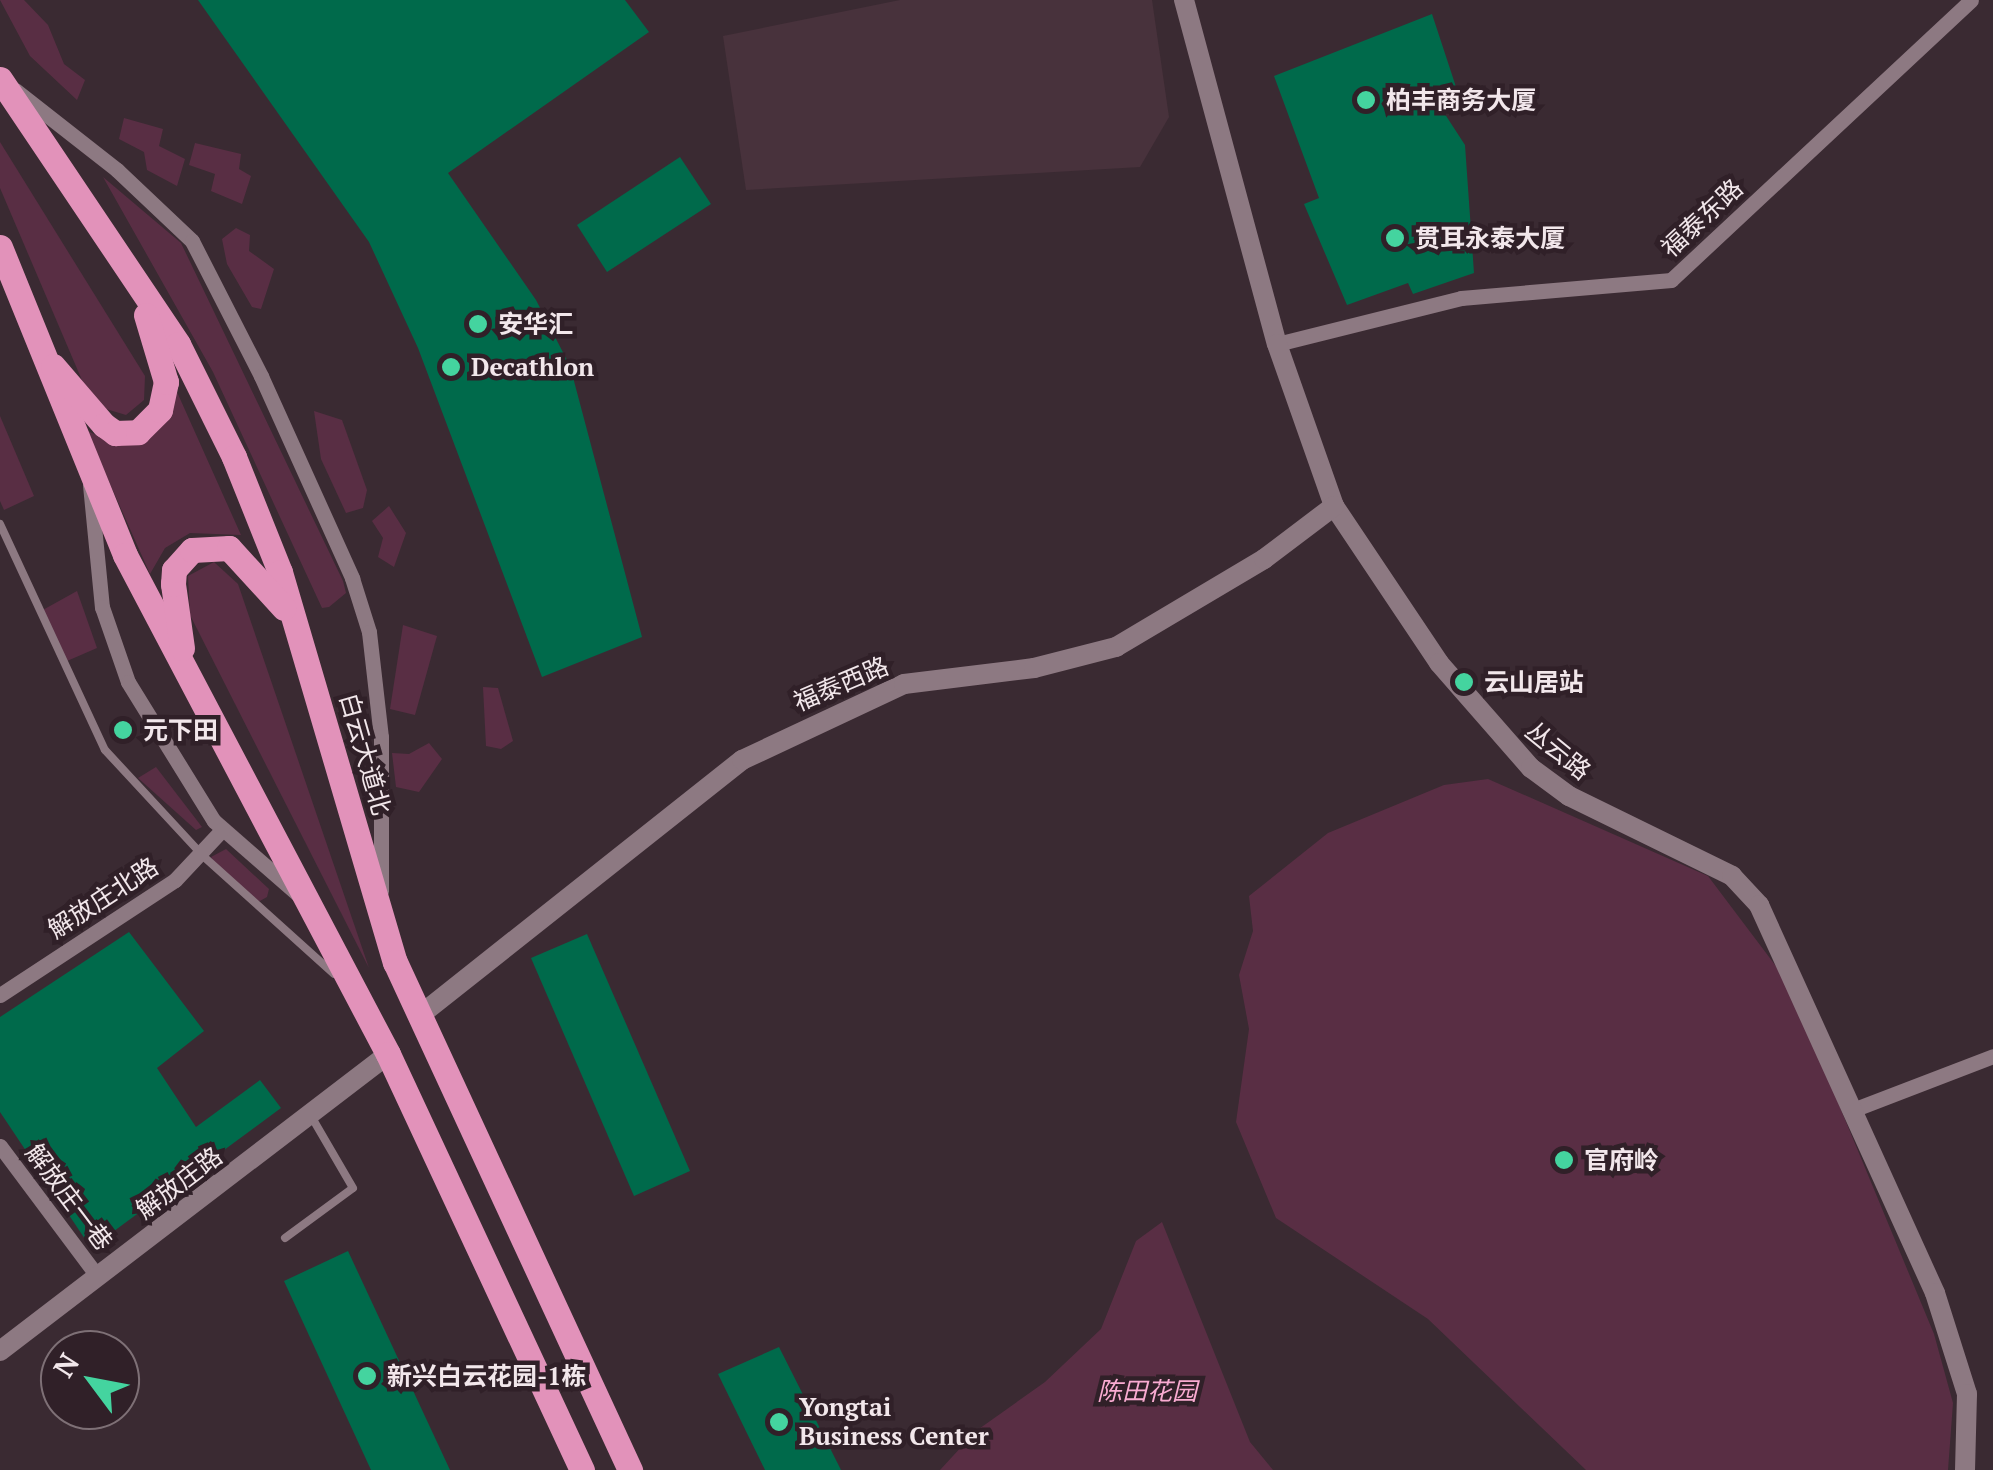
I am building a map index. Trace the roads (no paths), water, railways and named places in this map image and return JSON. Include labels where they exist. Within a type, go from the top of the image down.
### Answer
[{"type":"highway","name":"白云大道北","points":[[0,79],[178,344],[234,456],[296,624],[382,925],[419,1016],[630,1470]]},
{"type":"highway","points":[[0,248],[89,471],[187,677],[313,906],[388,1054],[582,1470]]},
{"type":"highway","points":[[37,347],[104,425],[128,433],[148,426],[164,397],[164,369],[127,268]]},
{"type":"highway","points":[[187,677],[172,584],[174,570],[192,550],[216,546],[241,557],[296,624]]},
{"type":"street","name":"丛云路","points":[[1184,0],[1276,344],[1334,506],[1439,663],[1532,768],[1568,796],[1732,876],[1760,905],[1935,1293],[1970,1416],[1966,1470]]},
{"type":"street","name":"福泰东路","points":[[1276,344],[1462,298],[1671,280],[1971,0]]},
{"type":"street","points":[[0,79],[118,170],[192,241],[336,542],[364,612],[374,661],[381,737],[382,925]]},
{"type":"street","points":[[89,471],[98,587],[117,655],[163,745],[222,830],[313,906]]},
{"type":"street","name":"福泰西路","points":[[419,1016],[742,760],[904,684],[1034,668],[1116,647],[1264,559],[1334,506]]},
{"type":"street","name":"解放庄北路","points":[[0,995],[203,856],[222,830]]},
{"type":"street","name":"解放庄路","points":[[0,1351],[388,1054]]},
{"type":"street","points":[[1850,1111],[1993,1056]]},
{"type":"street","name":"解放庄一巷","points":[[0,1146],[98,1277]]},
{"type":"lane","points":[[0,524],[105,750],[203,856],[356,993]]},
{"type":"lane","points":[[285,1238],[354,1188],[310,1114]]},
{"type":"place","name":"柏丰商务大厦","points":[[1366,100]]},
{"type":"place","name":"贯耳永泰大厦","points":[[1395,238]]},
{"type":"place","name":"安华汇","points":[[478,324]]},
{"type":"place","name":"Decathlon","points":[[451,367]]},
{"type":"place","name":"云山居站","points":[[1464,682]]},
{"type":"place","name":"元下田","points":[[123,730]]},
{"type":"place","name":"官府岭","points":[[1564,1160]]},
{"type":"place","name":"新兴白云花园-1栋","points":[[367,1376]]},
{"type":"place","name":"Yongtai Business Center","points":[[779,1422]]},
{"type":"park label","name":"陈田花园","points":[[1147,1391]]}]
